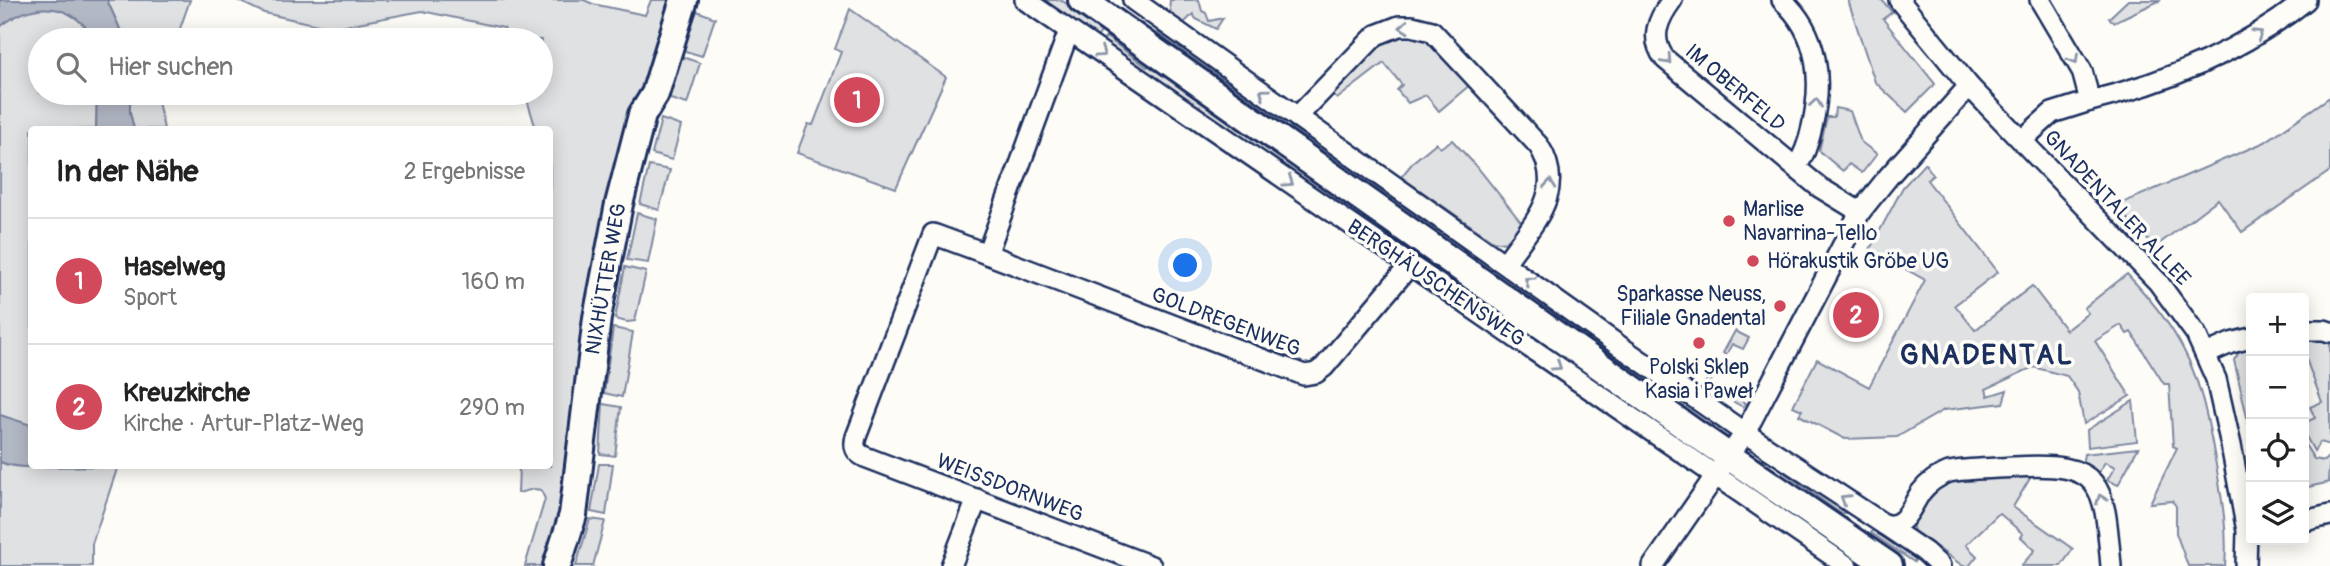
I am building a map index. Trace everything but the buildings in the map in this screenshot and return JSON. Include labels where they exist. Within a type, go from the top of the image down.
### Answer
[{"type":"main road","name":"NIXHÜTTER WEG","points":[[557,566],[573,515],[595,330],[619,204],[642,115],[655,94],[684,0]]},
{"type":"main road","name":"BERGHÄUSCHENSWEG","points":[[1082,0],[1722,466],[1889,566]]},
{"type":"street","name":"BERGHÄUSCHENSWEG","points":[[1026,0],[1409,265],[1722,466],[1847,566]]},
{"type":"street","points":[[1133,0],[1157,8],[1297,117],[1745,433],[1925,552],[1940,566]]},
{"type":"street","name":"IM OBERFELD","points":[[1672,0],[1657,24],[1656,35],[1660,53],[1729,114],[1819,187],[1860,212]]},
{"type":"street","name":"IM OBERFELD","points":[[1782,0],[1805,31],[1816,57],[1818,72],[1818,94],[1813,123],[1806,150],[1796,167]]},
{"type":"street","name":"GNADENTALER ALLEE","points":[[1899,0],[1969,86],[2158,282],[2183,314],[2206,354],[2219,392],[2246,517]]},
{"type":"street","points":[[2040,0],[2082,72],[2090,101]]},
{"type":"street","points":[[2022,139],[2052,113],[2157,83],[2212,60],[2260,32],[2306,0]]},
{"type":"street","points":[[1297,117],[1376,35],[1399,26],[1432,31],[1539,146],[1550,167],[1552,178],[1549,196],[1504,263]]},
{"type":"street","points":[[987,254],[1069,31]]},
{"type":"street","points":[[1654,566],[1745,433],[1860,212],[1969,86]]},
{"type":"street","name":"GOLDREGENWEG","points":[[856,449],[856,437],[933,234],[1304,375],[1315,373],[1324,367],[1409,265]]},
{"type":"street","points":[[2309,330],[2330,332]]},
{"type":"street","points":[[2206,354],[2246,339]]},
{"type":"street","name":"WEISSDORNWEG","points":[[856,449],[865,457],[1151,566]]},
{"type":"street","points":[[1885,525],[1895,525],[1902,521],[1924,489],[1943,474],[1953,471],[2060,466],[2085,475],[2098,491],[2106,516],[2111,566]]},
{"type":"street","points":[[951,566],[977,499]]},
{"type":"street","points":[[2309,521],[2330,515]]},
{"type":"street","name":"GNADENTALER ALLEE","points":[[2246,566],[2248,545]]},
{"type":"shaded area","points":[[0,0],[107,0],[120,28],[87,28],[64,12],[51,9],[26,12],[0,27]]},
{"type":"shaded area","points":[[107,0],[190,0],[180,28],[120,28]]},
{"type":"shaded area","points":[[237,0],[584,0],[645,15],[651,0],[677,0],[548,566],[525,566],[545,499],[541,490],[518,493],[519,469],[553,469],[553,126],[535,126],[529,105],[553,105],[553,28],[504,28],[422,11],[331,28],[264,13]]},
{"type":"shaded area","points":[[1042,0],[1061,0],[1103,29],[1096,39]]},
{"type":"shaded area","points":[[1170,0],[1199,0],[1209,21],[1223,18],[1216,29],[1196,19],[1193,14],[1183,24],[1172,14]]},
{"type":"shaded area","points":[[1848,0],[1882,0],[1892,12],[1883,19],[1935,84],[1907,112],[1875,82]]},
{"type":"shaded area","points":[[2128,0],[2161,0],[2114,22],[2109,18]]},
{"type":"shaded area","points":[[33,5],[44,5],[69,13],[85,28],[28,28],[28,105],[97,105],[96,126],[28,126],[28,426],[0,415],[0,27],[8,18]]},
{"type":"shaded area","points":[[850,9],[946,77],[896,188],[797,153],[808,124],[813,125],[841,52],[835,49]]},
{"type":"shaded area","points":[[697,11],[715,18],[702,56],[682,50]]},
{"type":"shaded area","points":[[1155,25],[1287,118],[1284,123],[1168,41],[1158,33]]},
{"type":"shaded area","points":[[1400,36],[1423,38],[1471,84],[1439,111],[1426,95],[1408,103],[1397,90],[1402,85],[1384,63],[1337,99],[1331,93],[1380,43]]},
{"type":"shaded area","points":[[1106,37],[1147,67],[1152,62],[1689,439],[1685,446],[1102,43]]},
{"type":"shaded area","points":[[680,56],[700,63],[687,104],[667,98]]},
{"type":"shaded area","points":[[2330,97],[2330,171],[2242,232],[2218,199],[2155,247],[2115,206],[2265,142]]},
{"type":"shaded area","points":[[97,105],[130,105],[133,126],[96,126]]},
{"type":"shaded area","points":[[130,105],[159,105],[163,126],[133,126]]},
{"type":"shaded area","points":[[1835,108],[1850,111],[1861,142],[1877,154],[1862,173],[1849,164],[1843,171],[1819,151],[1827,117],[1834,117]]},
{"type":"shaded area","points":[[661,119],[681,126],[672,160],[652,154]]},
{"type":"shaded area","points":[[1295,124],[1495,266],[1493,269],[1291,128]]},
{"type":"shaded area","points":[[1452,140],[1521,222],[1515,233],[1504,243],[1493,241],[1401,177],[1414,161],[1436,143],[1440,148]]},
{"type":"shaded area","points":[[1925,163],[1933,175],[1927,180],[1998,272],[1955,305],[1975,330],[2032,286],[2066,330],[2088,313],[2084,308],[2127,274],[2165,319],[2189,361],[2204,407],[2222,503],[2226,540],[2225,566],[2188,566],[2176,533],[2176,506],[2172,501],[2150,503],[2177,448],[2173,446],[2169,384],[2164,384],[2131,332],[2127,334],[2121,325],[2095,341],[2130,396],[2084,424],[2078,392],[2067,376],[2033,367],[1986,389],[1988,396],[2007,390],[2003,403],[1944,410],[1897,437],[1845,439],[1799,415],[1802,410],[1793,406],[1817,359],[1869,387],[1925,280],[1870,249],[1903,187]]},
{"type":"shaded area","points":[[649,166],[670,170],[659,210],[640,204]]},
{"type":"shaded area","points":[[637,213],[657,219],[648,263],[627,260]]},
{"type":"shaded area","points":[[625,267],[646,272],[635,321],[627,322],[615,319]]},
{"type":"shaded area","points":[[613,328],[633,332],[622,397],[604,393]]},
{"type":"shaded area","points":[[1735,331],[1749,338],[1743,349],[1732,344],[1726,355],[1723,353]]},
{"type":"shaded area","points":[[2309,339],[2330,343],[2330,445],[2320,442],[2314,451],[2309,442],[2309,421],[2315,418],[2310,407],[2322,402],[2309,367]]},
{"type":"shaded area","points":[[2246,349],[2246,412],[2234,360],[2240,351]]},
{"type":"shaded area","points":[[1717,361],[1721,363],[1709,384],[1746,403],[1743,407],[1704,385]]},
{"type":"shaded area","points":[[2133,401],[2137,441],[2088,447],[2087,430]]},
{"type":"shaded area","points":[[603,404],[621,407],[615,456],[600,454]]},
{"type":"shaded area","points":[[0,415],[28,424],[28,467],[0,462]]},
{"type":"shaded area","points":[[2138,448],[2118,485],[2107,480],[2115,467],[2105,462],[2097,475],[2082,465],[2084,454]]},
{"type":"shaded area","points":[[2309,451],[2314,459],[2324,461],[2330,455],[2330,482],[2309,487]]},
{"type":"shaded area","points":[[0,462],[28,467],[28,469],[117,469],[92,544],[92,566],[0,566]]},
{"type":"shaded area","points":[[599,464],[613,464],[606,515],[591,512]]},
{"type":"shaded area","points":[[1786,467],[1855,513],[1840,513],[1783,472]]},
{"type":"shaded area","points":[[2032,475],[2013,507],[2073,549],[2061,566],[2021,566],[2035,550],[2021,537],[2023,534],[1999,513],[1966,545],[1977,556],[1969,566],[1963,566],[1914,531],[1914,517],[1934,490],[1952,480]]},
{"type":"shaded area","points":[[590,519],[605,521],[593,566],[576,566]]},
{"type":"shaded area","points":[[1874,529],[1916,558],[1914,562],[1871,533]]},
{"type":"place","name":"Haselweg","points":[[857,100]]},
{"type":"place","name":"Marlise Navarrina-Tello","points":[[1729,221]]},
{"type":"place","name":"Hörakustik Gröbe UG","points":[[1753,261]]},
{"type":"place","name":"Sparkasse Neuss, Filiale Gnadental","points":[[1780,306]]},
{"type":"place","name":"Kreuzkirche","points":[[1856,315]]},
{"type":"place","name":"Polski Sklep Kasia i Paweł","points":[[1699,343]]},
{"type":"district","name":"GNADENTAL","points":[[1987,355]]}]
